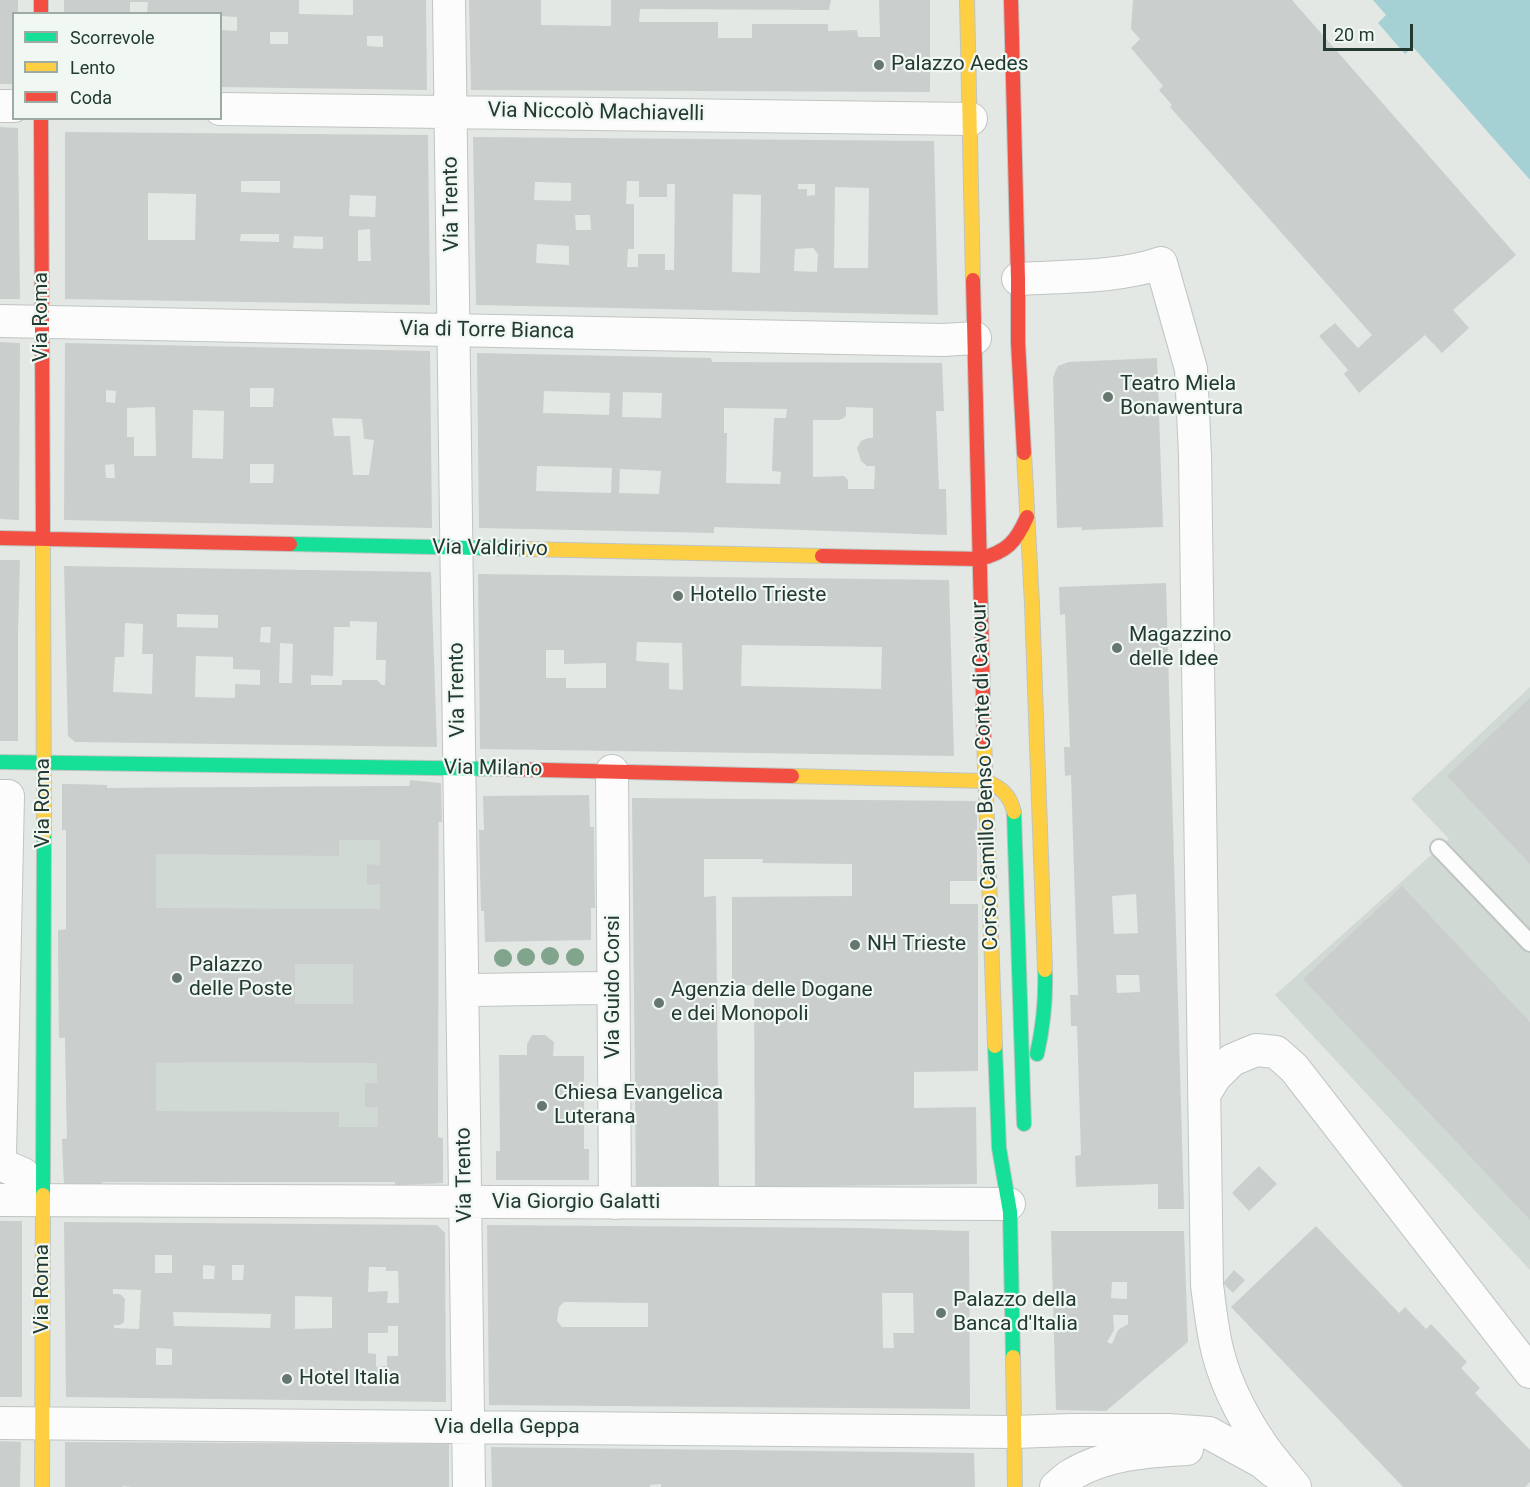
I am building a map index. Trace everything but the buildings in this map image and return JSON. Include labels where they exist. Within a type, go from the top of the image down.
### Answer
[{"type":"main road","name":"Corso Camillo Benso Conte di Cavour","points":[[967,0],[985,781],[999,1149],[1010,1208],[1015,1487]]},
{"type":"main road","points":[[985,781],[1006,792],[1014,814],[1023,1130],[1041,1037],[1046,986],[1032,604],[1018,342],[1011,0]]},
{"type":"main road","name":"Via Roma","points":[[41,120],[44,764],[42,1487]]},
{"type":"main road","points":[[979,559],[995,555],[1009,546],[1020,534],[1028,517]]},
{"type":"main road","name":"Via Valdirivo","points":[[0,538],[979,559]]},
{"type":"main road","name":"Via Milano","points":[[10,785],[44,764],[459,768],[985,781]]},
{"type":"main road","name":"Corso Camillo Benso Conte di Cavour","points":[[1010,1208],[1017,1168]]},
{"type":"street","name":"Via Trento","points":[[449,0],[469,1487]]},
{"type":"street","name":"Via Niccolò Machiavelli","points":[[222,108],[971,119]]},
{"type":"street","points":[[1018,279],[1142,270],[1161,263],[1191,369],[1195,455],[1207,1285],[1212,1329],[1227,1379],[1242,1412],[1261,1444],[1294,1487]]},
{"type":"street","name":"Via di Torre Bianca","points":[[0,321],[943,340],[975,338]]},
{"type":"street","name":"Via Guido Corsi","points":[[612,771],[615,1203]]},
{"type":"street","points":[[6,1173],[2,948],[10,785]]},
{"type":"street","points":[[473,990],[598,988]]},
{"type":"street","points":[[1204,1095],[1215,1077],[1232,1060],[1256,1050],[1276,1052],[1294,1068],[1530,1372]]},
{"type":"street","name":"Via Giorgio Galatti","points":[[6,1173],[44,1201],[615,1203],[1010,1208]]},
{"type":"street","name":"Via della Geppa","points":[[0,1423],[1014,1432],[1168,1430],[1209,1433],[1262,1462],[1294,1487]]},
{"type":"street","points":[[1056,1487],[1071,1475],[1100,1462],[1140,1452],[1204,1449],[1223,1451],[1294,1487]]},
{"type":"lane","points":[[1439,848],[1530,943]]},
{"type":"shaded area","points":[[1530,687],[1530,1270],[1275,995],[1449,839],[1411,799]]},
{"type":"shaded area","name":"Palazzo delle Poste","points":[[410,780],[439,822],[438,1137],[443,1138],[443,1183],[395,1185],[395,1182],[102,1182],[103,1185],[64,1184],[62,1139],[67,1138],[65,1038],[59,1038],[58,930],[66,929],[66,830],[62,830],[62,784],[107,785],[107,788],[409,786]]},
{"type":"water","points":[[1373,0],[1530,0],[1530,180],[1413,47],[1405,54],[1378,23],[1386,15]]},
{"type":"traffic: fast","points":[[290,544],[525,549]]},
{"type":"traffic: fast","points":[[0,762],[503,769]]},
{"type":"traffic: fast","points":[[1014,812],[1024,1124]]},
{"type":"traffic: fast","points":[[43,1195],[44,833]]},
{"type":"traffic: fast","points":[[1037,1054],[1044,1012],[1045,970]]},
{"type":"traffic: fast","points":[[995,1046],[999,1148],[1010,1212],[1013,1357]]},
{"type":"traffic: slow","points":[[967,0],[973,280]]},
{"type":"traffic: slow","points":[[1024,453],[1032,604],[1045,970]]},
{"type":"traffic: slow","points":[[43,539],[44,833]]},
{"type":"traffic: slow","points":[[525,549],[822,556]]},
{"type":"traffic: slow","points":[[984,738],[995,1046]]},
{"type":"traffic: slow","points":[[792,776],[985,781],[1004,792],[1014,812]]},
{"type":"traffic: slow","points":[[42,1487],[43,1195]]},
{"type":"traffic: slow","points":[[1013,1357],[1015,1487]]},
{"type":"traffic: jam","points":[[41,0],[41,12]]},
{"type":"traffic: jam","points":[[1011,0],[1018,342],[1024,453]]},
{"type":"traffic: jam","points":[[41,120],[43,539]]},
{"type":"traffic: jam","points":[[973,280],[984,738]]},
{"type":"traffic: jam","points":[[822,556],[979,559],[997,553],[1009,545],[1019,533],[1027,517]]},
{"type":"traffic: jam","points":[[0,538],[290,544]]},
{"type":"traffic: jam","points":[[503,769],[792,776]]},
{"type":"place","name":"Palazzo Aedes","points":[[879,65]]},
{"type":"place","name":"Teatro Miela Bonawentura","points":[[1108,397]]},
{"type":"place","name":"Hotello Trieste","points":[[678,596]]},
{"type":"place","name":"Magazzino delle Idee","points":[[1117,648]]},
{"type":"place","name":"NH Trieste","points":[[855,945]]},
{"type":"place","name":"Palazzo delle Poste","points":[[177,978]]},
{"type":"place","name":"Agenzia delle Dogane e dei Monopoli","points":[[659,1003]]},
{"type":"place","name":"Chiesa Evangelica Luterana","points":[[542,1106]]},
{"type":"place","name":"Palazzo della Banca d'Italia","points":[[941,1313]]},
{"type":"place","name":"Hotel Italia","points":[[287,1379]]}]
